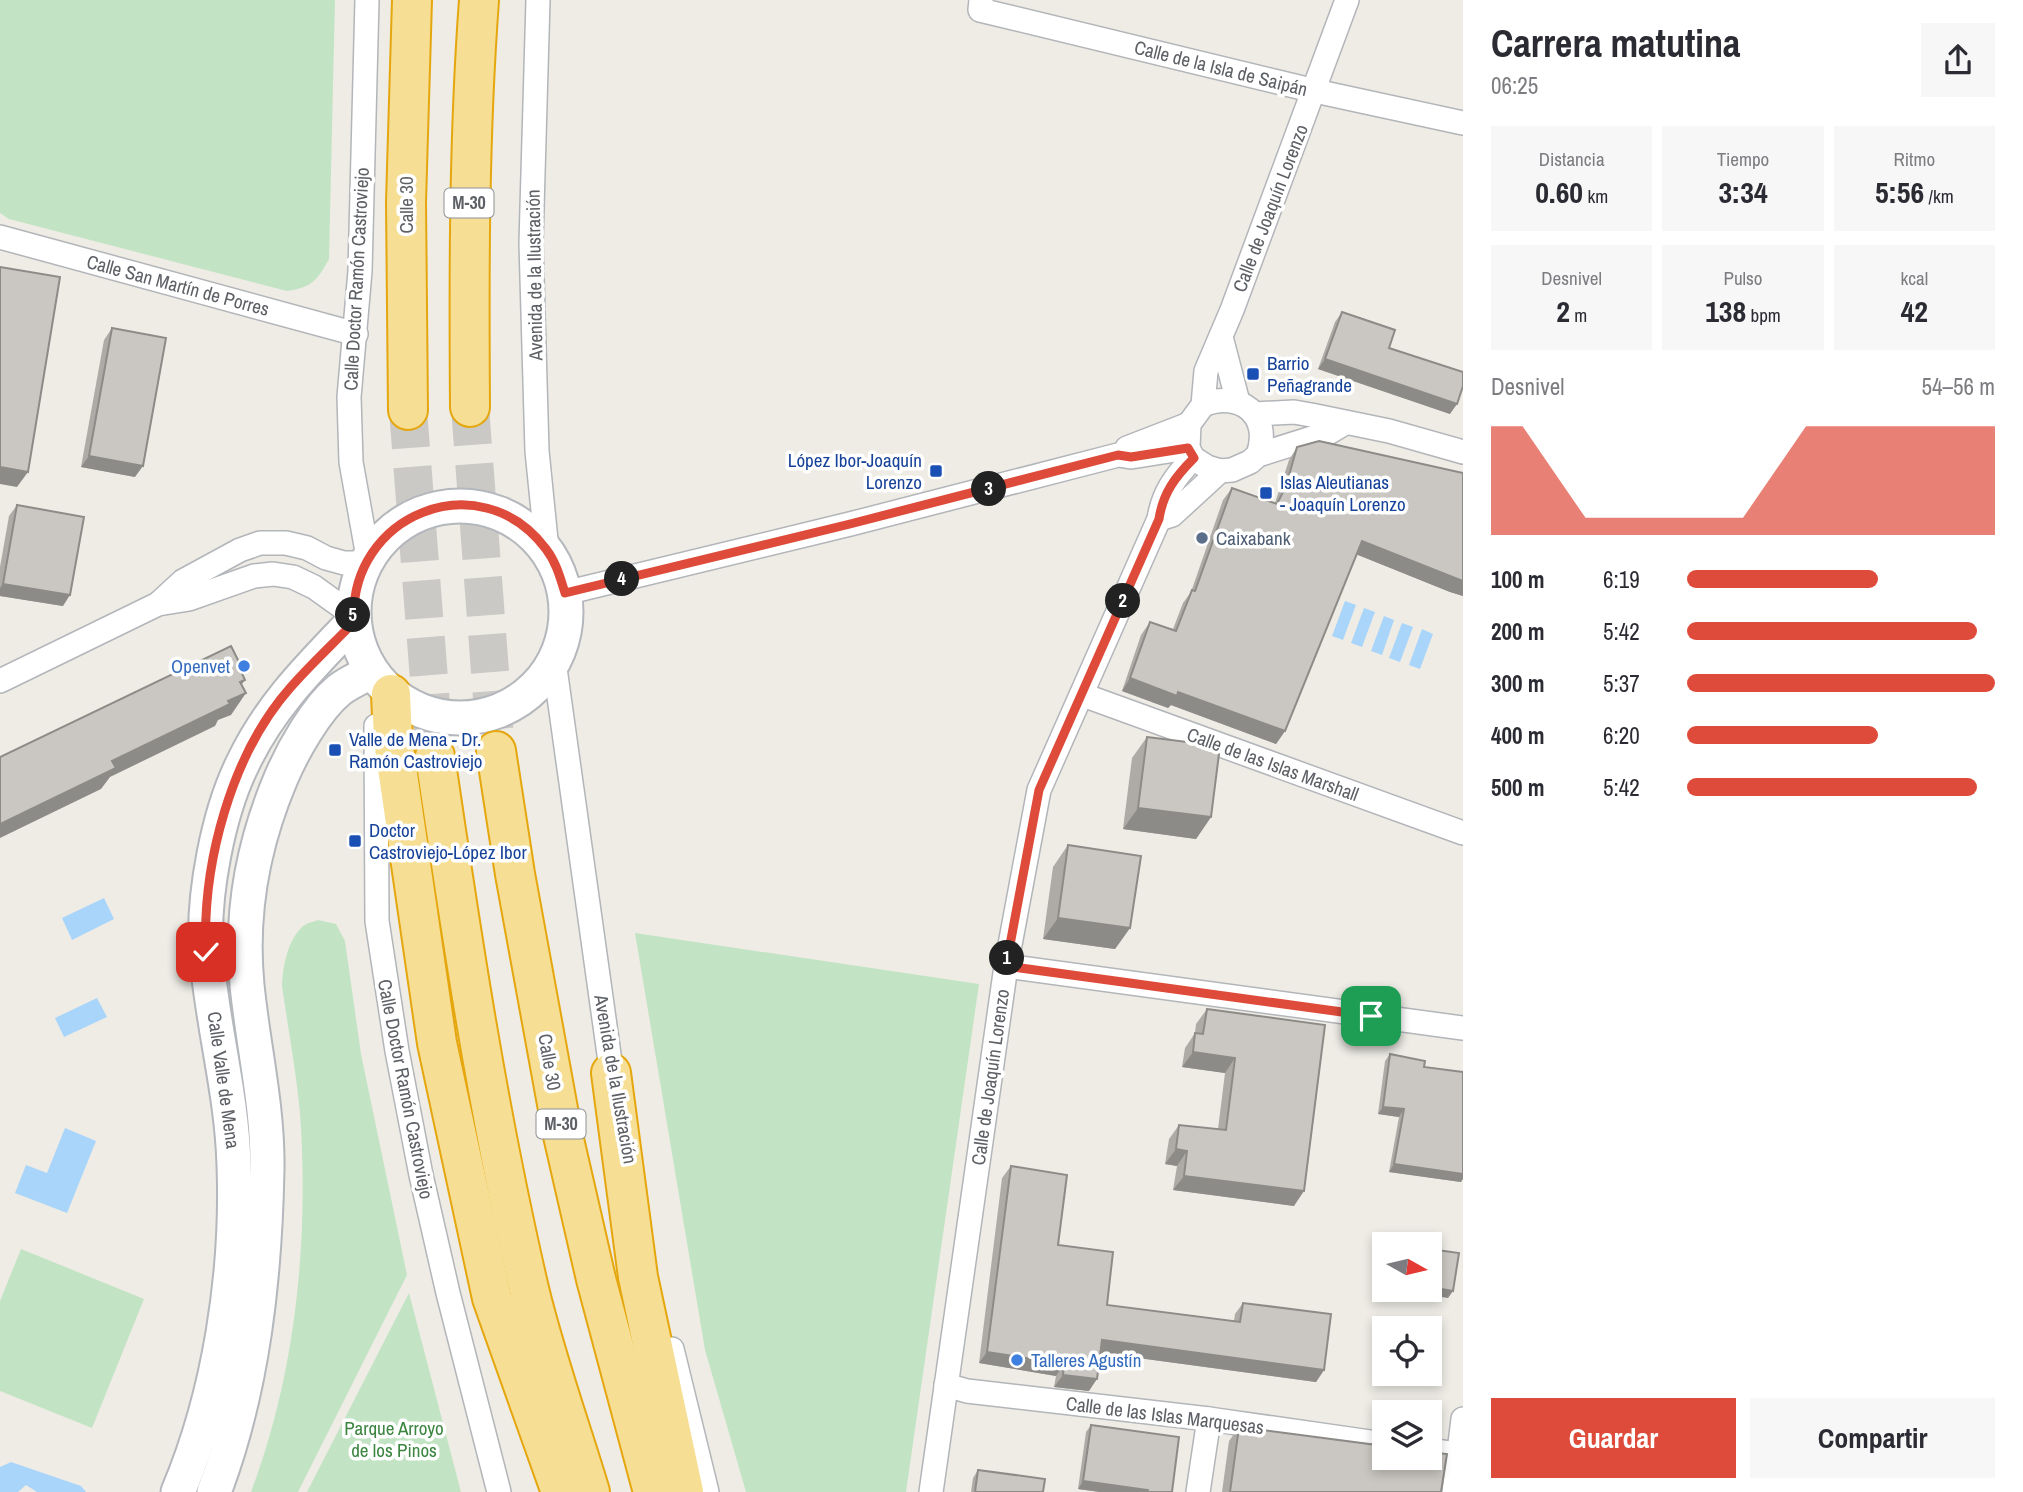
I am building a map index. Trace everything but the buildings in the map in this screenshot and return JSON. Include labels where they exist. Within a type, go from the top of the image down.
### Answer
[{"type":"highway","name":"Calle 30","points":[[408,410],[406,202],[412,0]]},
{"type":"highway","name":"M-30","points":[[470,407],[468,229],[473,79],[479,0]]},
{"type":"highway","points":[[379,681],[393,740],[439,1056],[492,1298],[561,1492]]},
{"type":"highway","name":"Calle 30","points":[[496,751],[514,874],[562,1131],[596,1279],[653,1492]]},
{"type":"highway","points":[[435,756],[456,900],[492,1107],[529,1290],[590,1492]]},
{"type":"highway","points":[[611,1073],[638,1277],[684,1492]]},
{"type":"main road","points":[[477,506],[497,512],[525,528],[547,550],[565,593],[564,628],[554,661],[545,676],[520,700],[497,712],[472,718],[438,716],[421,712],[379,681],[359,648],[353,619],[356,589],[366,560],[397,525],[435,508],[477,506]]},
{"type":"main road","name":"Calle Valle de Mena","points":[[178,1492],[194,1451],[209,1395],[226,1310],[234,1231],[231,1126],[206,952],[206,907],[213,864],[223,817],[242,765],[264,723],[289,688],[353,619]]},
{"type":"main road","name":"Calle Valle de Mena","points":[[214,1492],[230,1444],[250,1362],[262,1269],[267,1168],[265,1127],[245,954],[248,895],[255,850],[268,807],[287,765],[320,712],[341,689],[379,681]]},
{"type":"street","name":"Calle Doctor Ramón Castroviejo","points":[[366,560],[351,462],[349,397],[360,271],[367,0]]},
{"type":"street","name":"Avenida de la Ilustración","points":[[538,0],[531,243],[537,451],[547,550]]},
{"type":"street","name":"Calle de Joaquín Lorenzo","points":[[1203,405],[1206,371],[1315,91],[1347,0]]},
{"type":"street","name":"Calle de la Isla de Saipán","points":[[980,5],[1315,91],[1463,123]]},
{"type":"street","name":"Calle San Martín de Porres","points":[[0,237],[356,334]]},
{"type":"street","points":[[1221,337],[1246,408],[1259,422],[1262,432],[1258,455]]},
{"type":"street","points":[[1118,455],[1128,446],[1189,424],[1203,405],[1214,401],[1246,408],[1294,412],[1460,444]]},
{"type":"street","points":[[1189,424],[1191,453],[1207,467],[1220,471],[1242,468],[1258,455],[1328,433],[1345,423]]},
{"type":"street","name":"Calle de Joaquín Lorenzo","points":[[931,1492],[1006,966],[1039,790],[1159,519],[1162,503],[1173,479],[1191,453]]},
{"type":"street","points":[[565,593],[863,521],[1118,455],[1131,457],[1191,453]]},
{"type":"street","points":[[1159,519],[1172,515],[1220,471]]},
{"type":"street","points":[[0,681],[158,604],[183,581],[240,550],[260,543],[286,543],[307,548],[326,558],[344,563],[366,560]]},
{"type":"street","points":[[158,604],[189,599],[254,576],[273,574],[293,576],[314,587],[353,619]]},
{"type":"street","name":"Avenida de la Ilustración","points":[[554,661],[611,1073],[654,1272],[707,1492]]},
{"type":"street","name":"Calle Doctor Ramón Castroviejo","points":[[379,681],[377,921],[397,1051],[421,1175],[475,1404],[499,1492]]},
{"type":"street","name":"Calle de las Islas Marshall","points":[[1083,695],[1463,833]]},
{"type":"street","points":[[1006,966],[1463,1028]]},
{"type":"street","name":"Calle de las Islas Marquesas","points":[[946,1385],[967,1391],[1209,1419],[1372,1442]]},
{"type":"street","points":[[1198,1492],[1209,1419]]},
{"type":"street","points":[[1454,1492],[1461,1455],[1463,1419]]},
{"type":"street","points":[[1442,1452],[1461,1455]]},
{"type":"green space","points":[[0,0],[335,0],[329,259],[317,278],[308,285],[287,291],[9,219],[0,213]]},
{"type":"green space","points":[[318,920],[336,924],[345,941],[361,1054],[407,1275],[298,1492],[251,1492],[279,1400],[289,1353],[300,1257],[300,1113],[282,986],[283,970],[289,947],[297,933],[304,926]]},
{"type":"green space","points":[[635,933],[979,984],[906,1492],[746,1492],[705,1350]]},
{"type":"green space","points":[[21,1249],[144,1299],[92,1428],[0,1391],[0,1301]]},
{"type":"green space","name":"Parque Arroyo de los Pinos","points":[[409,1293],[461,1492],[307,1492]]},
{"type":"water","points":[[1345,601],[1356,605],[1343,640],[1332,636]]},
{"type":"water","points":[[1364,608],[1375,612],[1362,647],[1351,643]]},
{"type":"water","points":[[1384,616],[1394,620],[1382,655],[1371,651]]},
{"type":"water","points":[[1402,623],[1413,627],[1400,662],[1389,658]]},
{"type":"water","points":[[1422,629],[1433,634],[1420,669],[1409,665]]},
{"type":"water","points":[[104,898],[114,919],[72,940],[62,918]]},
{"type":"water","points":[[97,998],[107,1017],[64,1037],[55,1018]]},
{"type":"water","points":[[65,1128],[96,1141],[67,1213],[15,1193],[26,1165],[47,1173]]},
{"type":"water","points":[[11,1462],[81,1486],[86,1492],[37,1492],[26,1485],[18,1492],[0,1492],[0,1467]]},
{"type":"tunnel","points":[[470,407],[496,751]]},
{"type":"tunnel","points":[[408,410],[435,756]]},
{"type":"place","name":"Barrio Peñagrande","points":[[1253,374]]},
{"type":"place","name":"López Ibor-Joaquín Lorenzo","points":[[936,471]]},
{"type":"place","name":"Islas Aleutianas - Joaquín Lorenzo","points":[[1266,493]]},
{"type":"place","name":"Caixabank","points":[[1202,538]]},
{"type":"place","name":"Openvet","points":[[244,666]]},
{"type":"place","name":"Valle de Mena - Dr. Ramón Castroviejo","points":[[335,750]]},
{"type":"place","name":"Doctor Castroviejo-López Ibor","points":[[355,841]]},
{"type":"place","name":"Talleres Agustín","points":[[1017,1360]]},
{"type":"route","points":[[206,952],[206,907],[213,864],[223,817],[242,765],[264,723],[289,688],[354,622],[356,589],[368,557],[397,525],[415,515],[435,508],[477,506],[516,521],[533,534],[547,550],[565,593],[1118,455],[1131,457],[1188,448],[1194,458],[1173,479],[1162,503],[1159,519],[1039,790],[1006,966],[1371,1016]]}]
